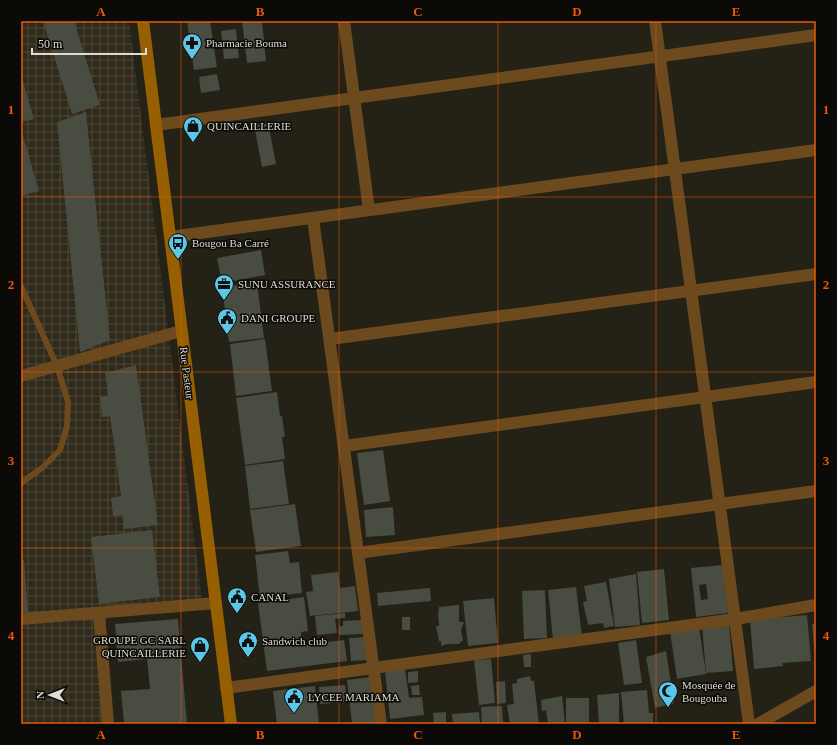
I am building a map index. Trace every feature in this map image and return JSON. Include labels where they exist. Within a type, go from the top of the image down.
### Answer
[{"type":"main road","name":"Rue Pasteur","points":[[143,21],[231,724]]},
{"type":"street","points":[[344,21],[370,210]]},
{"type":"street","points":[[655,21],[749,724]]},
{"type":"street","points":[[156,125],[816,35]]},
{"type":"street","points":[[170,237],[816,150]]},
{"type":"street","points":[[313,218],[381,724]]},
{"type":"street","points":[[330,339],[816,274]]},
{"type":"street","points":[[21,376],[182,331]]},
{"type":"street","points":[[344,446],[816,382]]},
{"type":"street","points":[[358,553],[816,491]]},
{"type":"street","points":[[21,619],[216,603]]},
{"type":"street","points":[[226,688],[735,619],[816,606]]},
{"type":"street","points":[[99,613],[108,724]]},
{"type":"street","points":[[758,724],[816,691]]},
{"type":"lane","points":[[21,286],[56,366],[68,402],[67,426],[60,450],[42,468],[21,483]]},
{"type":"shaded area","points":[[21,21],[129,21],[202,600],[96,609],[104,724],[21,724]]},
{"type":"building","points":[[43,21],[74,21],[100,105],[72,114]]},
{"type":"building","points":[[187,21],[210,21],[217,67],[194,70]]},
{"type":"building","points":[[242,21],[262,21],[266,61],[247,63]]},
{"type":"building","points":[[236,29],[239,58],[224,59],[221,31]]},
{"type":"building","points":[[21,74],[34,119],[21,122]]},
{"type":"building","points":[[217,74],[220,90],[201,93],[199,77]]},
{"type":"building","points":[[86,112],[110,340],[80,352],[57,122]]},
{"type":"building","points":[[268,122],[276,164],[262,167],[254,125]]},
{"type":"building","points":[[21,132],[39,191],[21,196]]},
{"type":"building","points":[[261,250],[265,275],[222,283],[217,258]]},
{"type":"building","points":[[257,283],[264,338],[229,342],[222,287]]},
{"type":"building","points":[[265,339],[272,391],[236,396],[230,344]]},
{"type":"building","points":[[136,365],[158,525],[124,529],[122,515],[113,516],[111,498],[121,496],[110,416],[102,417],[100,397],[108,396],[105,373]]},
{"type":"building","points":[[277,392],[280,416],[282,416],[285,437],[282,437],[285,459],[245,465],[236,398]]},
{"type":"building","points":[[383,450],[390,501],[364,505],[357,453]]},
{"type":"building","points":[[283,461],[289,504],[250,509],[245,466]]},
{"type":"building","points":[[295,504],[301,546],[256,552],[250,510]]},
{"type":"building","points":[[393,507],[395,535],[366,537],[364,510]]},
{"type":"building","points":[[152,530],[160,597],[99,604],[91,537]]},
{"type":"building","points":[[288,551],[290,563],[299,562],[302,593],[260,598],[255,555]]},
{"type":"building","points":[[24,560],[28,612],[21,613],[21,561]]},
{"type":"building","points":[[723,565],[728,613],[696,617],[691,568]],"holes":[[[706,584],[708,599],[701,600],[699,585]]]},
{"type":"building","points":[[664,569],[669,620],[642,623],[637,572]]},
{"type":"building","points":[[338,572],[340,588],[355,586],[358,611],[310,616],[306,592],[313,591],[311,575]]},
{"type":"building","points":[[636,574],[640,625],[615,627],[609,579]]},
{"type":"building","points":[[606,582],[614,626],[604,628],[603,623],[588,625],[583,602],[587,601],[584,586]]},
{"type":"building","points":[[576,587],[582,637],[553,640],[548,590]]},
{"type":"building","points":[[430,588],[431,601],[378,606],[377,593]]},
{"type":"building","points":[[545,590],[547,638],[524,639],[522,591]]},
{"type":"building","points":[[304,597],[308,631],[301,632],[302,645],[344,640],[347,661],[267,671],[258,603]]},
{"type":"building","points":[[494,598],[498,643],[468,646],[463,601]]},
{"type":"building","points":[[459,605],[459,622],[464,622],[461,630],[463,640],[459,644],[447,644],[441,646],[441,641],[439,641],[436,626],[439,626],[439,607]]},
{"type":"building","points":[[345,613],[345,618],[335,619],[337,633],[317,635],[315,616]]},
{"type":"building","points":[[807,615],[811,661],[782,663],[783,666],[754,669],[750,620]]},
{"type":"building","points":[[402,617],[410,617],[410,630],[402,630]]},
{"type":"building","points":[[178,619],[187,724],[124,724],[121,691],[150,689],[147,659],[118,662],[115,624]]},
{"type":"building","points":[[362,620],[363,634],[339,635],[339,626],[343,626],[343,621]]},
{"type":"building","points":[[729,623],[733,671],[706,673],[702,626]]},
{"type":"building","points":[[812,624],[816,624],[815,658]]},
{"type":"building","points":[[699,627],[706,674],[677,679],[670,631]]},
{"type":"building","points":[[367,637],[368,660],[351,661],[349,638]]},
{"type":"building","points":[[636,640],[642,683],[624,685],[618,643]]},
{"type":"building","points":[[666,651],[674,703],[655,708],[646,657]]},
{"type":"building","points":[[531,654],[531,667],[524,667],[523,655]]},
{"type":"building","points":[[491,659],[495,703],[479,705],[474,660]]},
{"type":"building","points":[[405,669],[409,698],[422,697],[424,715],[390,719],[385,671]]},
{"type":"building","points":[[418,671],[418,682],[408,683],[408,672]]},
{"type":"building","points":[[530,676],[531,681],[534,681],[539,724],[510,724],[507,705],[514,704],[512,684],[517,683],[517,679]]},
{"type":"building","points":[[371,677],[376,724],[352,724],[347,680]]},
{"type":"building","points":[[505,681],[506,703],[497,704],[496,682]]},
{"type":"building","points":[[345,685],[347,702],[320,704],[319,687]]},
{"type":"building","points":[[419,685],[420,695],[412,695],[411,686]]},
{"type":"building","points":[[315,686],[319,724],[277,724],[273,691]]},
{"type":"building","points":[[647,690],[649,713],[653,713],[653,724],[624,724],[621,692]]},
{"type":"building","points":[[619,693],[619,724],[599,724],[597,695]]},
{"type":"building","points":[[562,696],[565,724],[548,724],[546,710],[542,711],[541,700]]},
{"type":"building","points":[[566,698],[589,698],[589,724],[566,724]]},
{"type":"building","points":[[502,706],[503,724],[482,724],[481,707]]},
{"type":"building","points":[[446,712],[446,724],[434,724],[433,713]]},
{"type":"building","points":[[479,712],[480,724],[453,724],[452,714]]},
{"type":"place","name":"Pharmacie Bouma","points":[[192,60]]},
{"type":"place","name":"QUINCAILLERIE","points":[[193,143]]},
{"type":"place","name":"Bougou Ba Carré","points":[[178,260]]},
{"type":"place","name":"SUNU ASSURANCE","points":[[224,301]]},
{"type":"place","name":"DANI GROUPE","points":[[227,335]]},
{"type":"place","name":"CANAL","points":[[237,614]]},
{"type":"place","name":"Sandwich club","points":[[248,658]]},
{"type":"place","name":"GROUPE GC SARL QUINCAILLERIE","points":[[200,663]]},
{"type":"place","name":"Mosquée de Bougouba","points":[[668,708]]},
{"type":"place","name":"LYCEE MARIAMA","points":[[294,714]]}]
